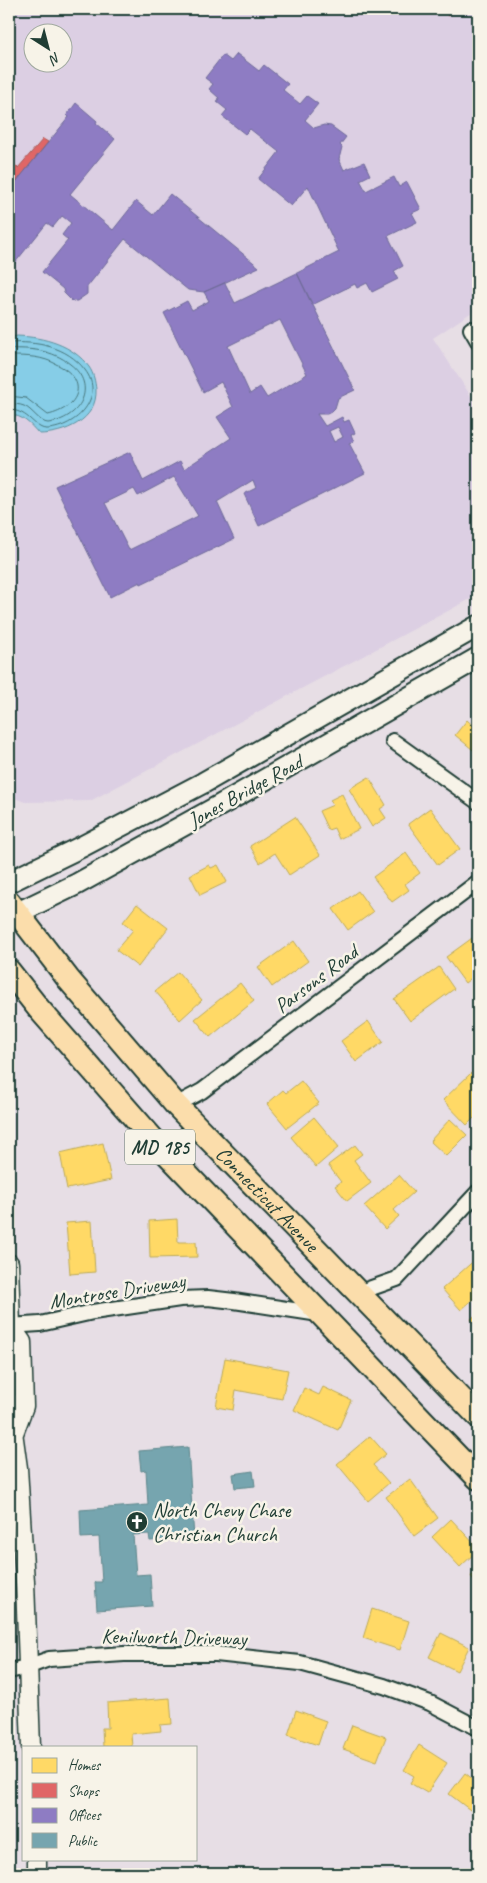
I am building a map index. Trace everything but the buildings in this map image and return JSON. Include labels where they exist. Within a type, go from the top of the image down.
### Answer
[{"type":"main road","name":"Jones Bridge Road","points":[[9,882],[204,783],[478,626]]},
{"type":"main road","name":"Jones Bridge Road","points":[[12,911],[209,812],[478,658]]},
{"type":"main road","name":"Connecticut Avenue","points":[[12,911],[176,1105],[337,1271],[360,1292],[478,1416]]},
{"type":"main road","name":"Connecticut Avenue","points":[[9,971],[39,1009],[152,1138],[478,1478]]},
{"type":"street","points":[[393,741],[478,802]]},
{"type":"street","name":"Parsons Road","points":[[176,1105],[202,1091],[478,882]]},
{"type":"street","points":[[360,1292],[397,1279],[478,1192]]},
{"type":"street","points":[[9,1262],[10,1328],[22,1342],[24,1406],[13,1436]]},
{"type":"street","name":"Montrose Driveway","points":[[10,1328],[40,1324],[103,1310],[180,1299],[208,1298],[321,1314]]},
{"type":"street","points":[[9,1403],[18,1468],[25,1582],[31,1746]]},
{"type":"street","name":"Kenilworth Driveway","points":[[9,1671],[49,1659],[124,1654],[216,1654],[300,1663],[384,1686],[430,1704],[478,1728]]},
{"type":"street","points":[[37,1860],[38,1874]]},
{"type":"shaded area","points":[[9,9],[478,9],[478,308],[433,338],[478,407],[478,595],[90,801],[25,802],[9,796]]},
{"type":"water","points":[[17,336],[47,340],[57,344],[75,353],[89,367],[96,389],[95,400],[91,409],[78,423],[59,431],[39,434],[22,418],[9,415],[9,338]]},
{"type":"place","name":"North Chevy Chase Christian Church","points":[[137,1522]]}]
